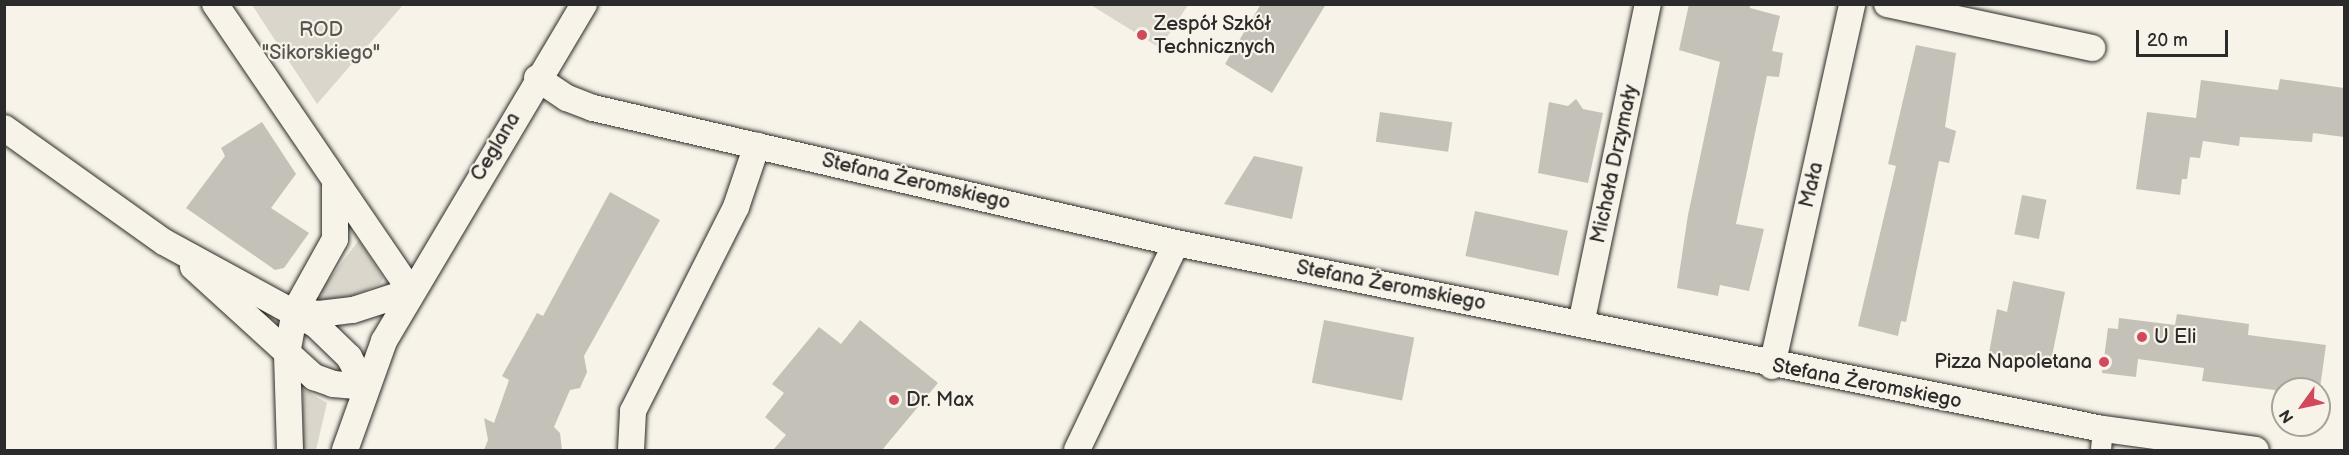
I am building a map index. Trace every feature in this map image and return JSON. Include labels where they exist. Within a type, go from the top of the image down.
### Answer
[{"type":"street","points":[[215,4],[335,185],[411,291],[353,310],[319,314],[295,311]]},
{"type":"street","name":"Ceglana","points":[[345,450],[365,387],[411,291],[537,78],[584,4]]},
{"type":"street","name":"Michała Drzymały","points":[[1581,324],[1648,4]]},
{"type":"street","name":"Mała","points":[[1772,366],[1852,4]]},
{"type":"street","points":[[1887,4],[2092,48]]},
{"type":"street","name":"Stefana Żeromskiego","points":[[537,78],[567,98],[593,108],[1176,243],[1581,324],[2102,440],[2256,450]]},
{"type":"street","points":[[4,128],[164,242],[287,354],[324,382],[365,387]]},
{"type":"street","points":[[631,450],[633,411],[736,207],[757,145]]},
{"type":"street","points":[[290,450],[287,354],[295,311],[332,247],[337,230],[335,185]]},
{"type":"street","points":[[164,242],[295,311],[342,348],[365,387]]},
{"type":"street","points":[[1077,450],[1176,243]]},
{"type":"green space","name":"ROD \"Sikorskiego\"","points":[[252,5],[403,5],[317,104]]},
{"type":"green space","points":[[1091,5],[1188,5],[1160,48]]},
{"type":"green space","points":[[359,240],[383,278],[381,283],[345,300],[316,303],[315,298]]},
{"type":"green space","points":[[303,389],[327,403],[316,450],[303,450]]},
{"type":"building","points":[[1261,4],[1326,4],[1272,93],[1225,64]]},
{"type":"building","points":[[1689,4],[1750,4],[1750,8],[1780,16],[1772,51],[1783,53],[1779,77],[1767,76],[1736,224],[1764,229],[1749,291],[1720,285],[1718,296],[1677,288],[1688,215],[1720,62],[1679,50]]},
{"type":"building","points":[[1916,45],[1956,53],[1945,127],[1956,131],[1949,163],[1939,161],[1906,322],[1901,321],[1898,336],[1858,326],[1896,166],[1888,164]]},
{"type":"building","points":[[2280,79],[2344,88],[2344,137],[2313,133],[2312,142],[2240,137],[2239,146],[2203,141],[2200,158],[2190,157],[2187,179],[2182,179],[2180,195],[2136,189],[2147,112],[2196,118],[2201,80],[2278,90]]},
{"type":"building","points":[[1576,99],[1583,109],[1603,113],[1588,183],[1538,173],[1549,102],[1568,106]]},
{"type":"building","points":[[1380,112],[1452,122],[1448,152],[1376,142]]},
{"type":"building","points":[[262,122],[296,174],[271,208],[309,233],[284,268],[275,270],[186,208],[225,156],[221,148]]},
{"type":"building","points":[[1254,156],[1303,167],[1292,219],[1224,204]]},
{"type":"building","points":[[610,192],[660,220],[584,356],[587,372],[580,388],[570,390],[554,427],[560,433],[562,450],[484,450],[488,440],[484,418],[494,423],[509,380],[502,376],[537,313],[543,316]]},
{"type":"building","points":[[2022,195],[2047,200],[2039,239],[2014,234]]},
{"type":"building","points":[[1475,211],[1568,231],[1558,276],[1465,256]]},
{"type":"building","points":[[2013,281],[2065,292],[2050,366],[1989,353],[1997,309],[2007,312]]},
{"type":"building","points":[[2177,314],[2249,324],[2248,335],[2326,345],[2322,377],[2271,377],[2271,390],[2202,381],[2204,368],[2138,359],[2136,377],[2102,373],[2108,328],[2118,329],[2119,318],[2175,325]]},
{"type":"building","points":[[860,320],[938,383],[882,450],[773,450],[786,435],[765,417],[784,393],[772,384],[819,327],[841,344]]},
{"type":"building","points":[[1324,320],[1414,338],[1402,400],[1312,383]]},
{"type":"place","name":"Zespół Szkół Technicznych","points":[[1142,35]]},
{"type":"place","name":"U Eli","points":[[2142,337]]},
{"type":"place","name":"Pizza Napoletana","points":[[2104,362]]},
{"type":"place","name":"Dr. Max","points":[[894,400]]}]
